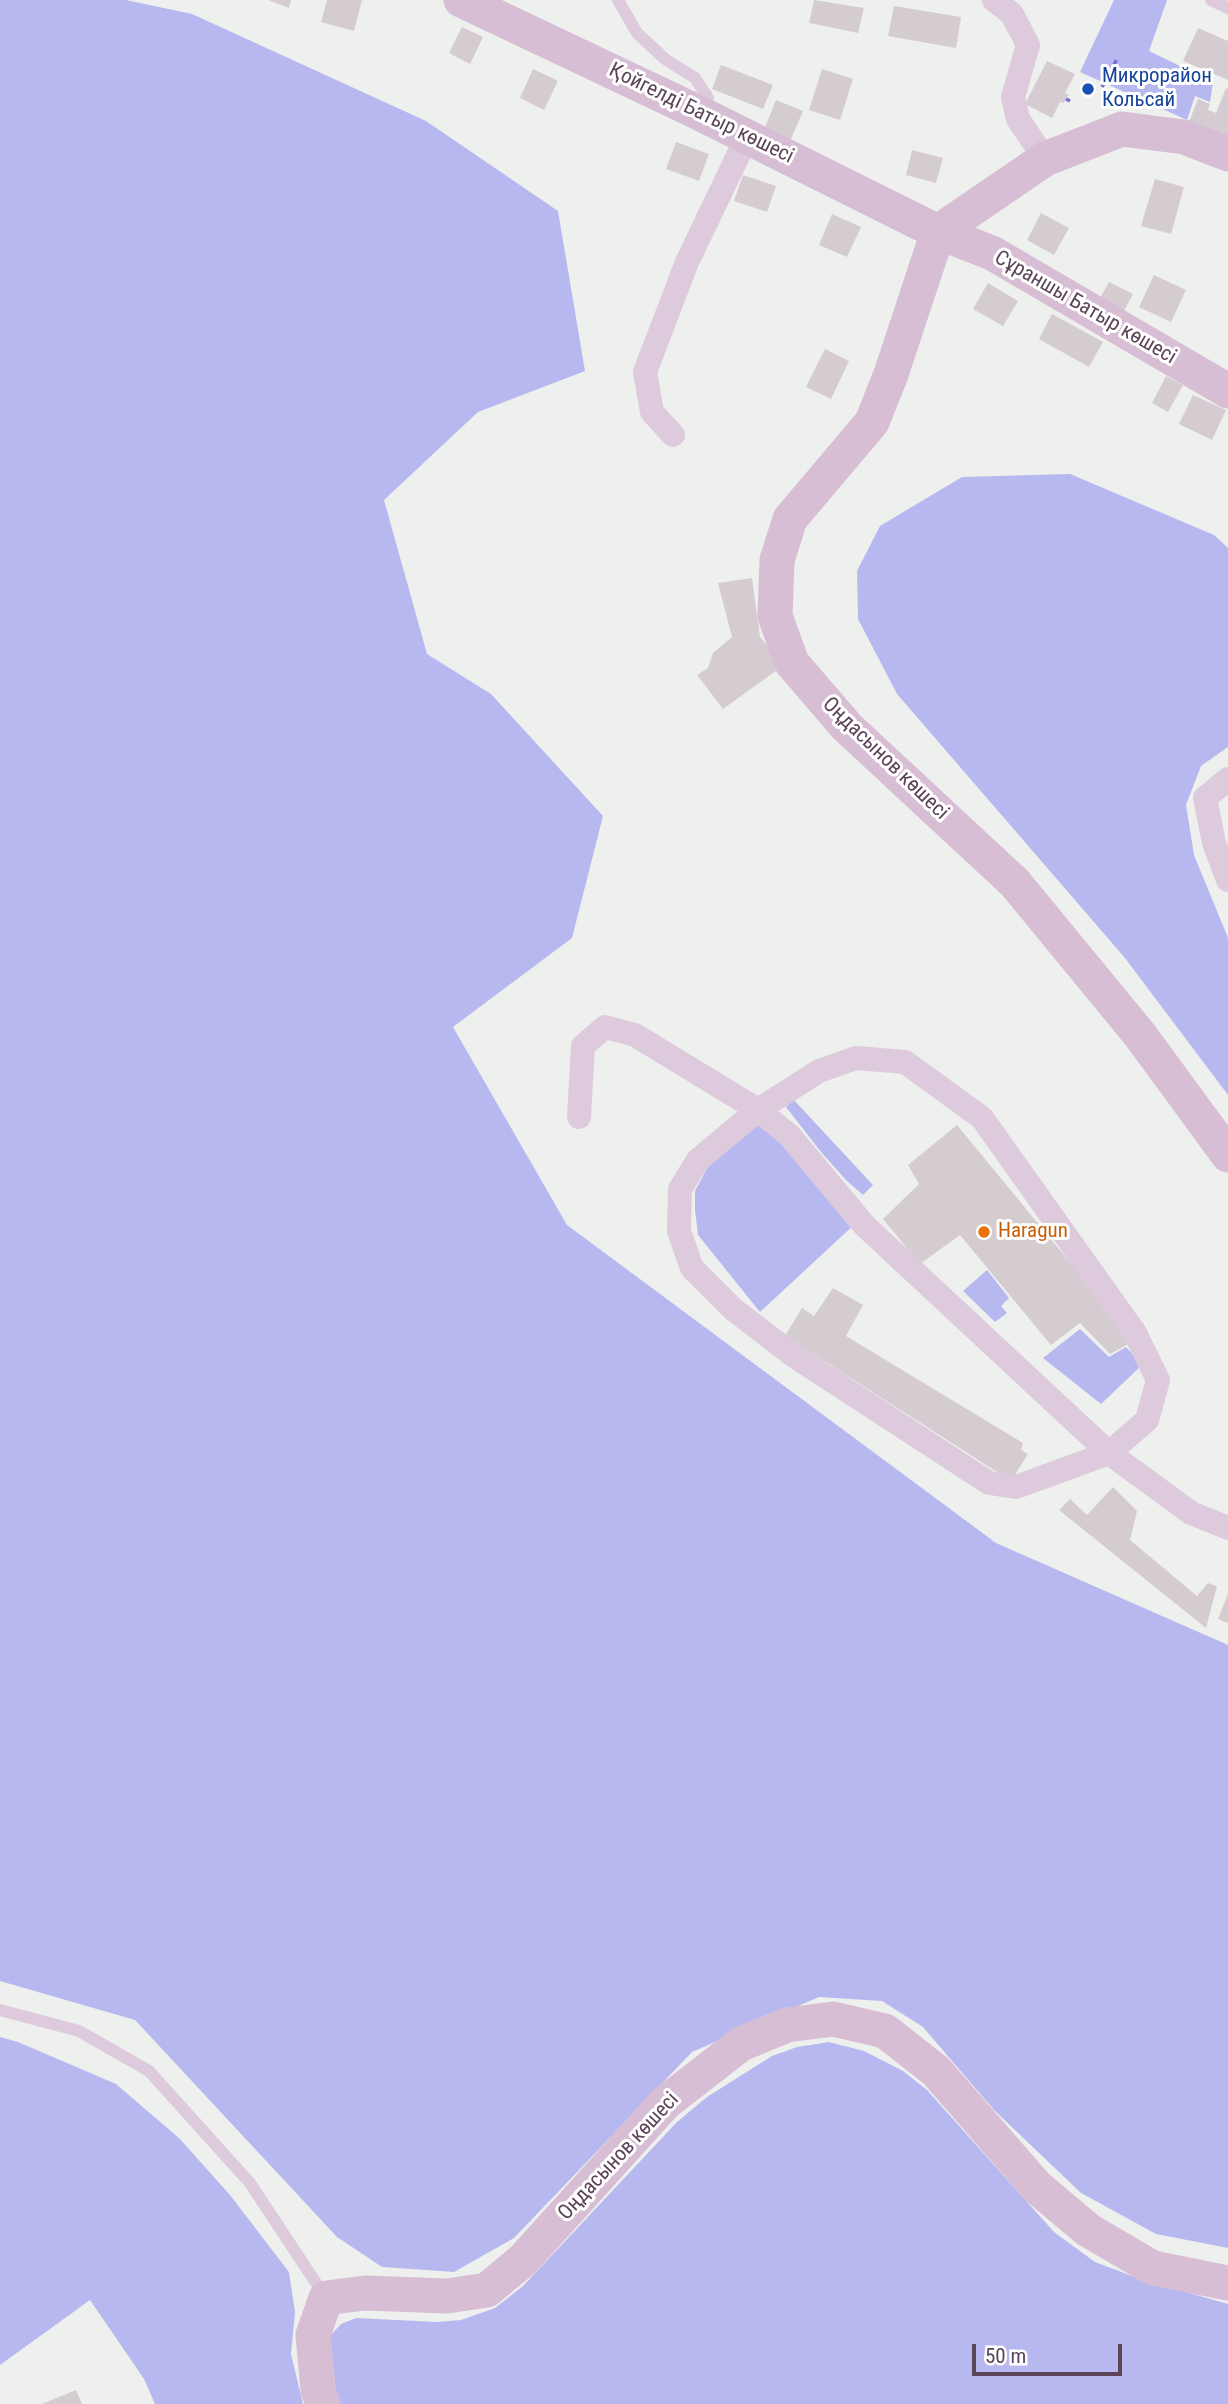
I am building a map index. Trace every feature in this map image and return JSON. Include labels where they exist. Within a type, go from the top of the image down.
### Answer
[{"type":"street","name":"Қойгелді Батыр көшесі","points":[[461,0],[706,116],[938,232]]},
{"type":"street","points":[[994,0],[1012,14],[1028,45],[1013,97],[1018,119],[1045,159]]},
{"type":"street","points":[[938,232],[1045,159],[1122,129],[1184,137],[1228,154]]},
{"type":"street","points":[[673,435],[652,412],[645,372],[687,262],[747,137]]},
{"type":"street","name":"Сұраншы Батыр көшесі","points":[[938,232],[992,253],[1228,391]]},
{"type":"street","name":"Оңдасынов көшесі","points":[[938,232],[891,374],[872,422],[790,519],[777,560],[775,616],[792,663],[846,727],[1015,883],[1140,1035],[1228,1156]]},
{"type":"street","points":[[1228,779],[1205,798],[1214,843],[1228,880]]},
{"type":"street","points":[[579,1117],[583,1045],[604,1027],[635,1035],[758,1110],[789,1135],[864,1225],[1109,1453],[1191,1513],[1228,1528]]},
{"type":"street","points":[[856,1058],[905,1062],[982,1118],[1135,1333],[1158,1380],[1147,1420],[1109,1453],[1016,1487],[989,1483],[794,1356],[733,1309],[692,1268],[679,1231],[680,1189],[698,1160],[758,1110],[819,1071],[856,1058]]},
{"type":"street","name":"Оңдасынов көшесі","points":[[326,2298],[365,2293],[447,2296],[487,2290],[523,2260],[665,2103],[741,2044],[787,2025],[833,2019],[885,2031],[936,2071],[1037,2187],[1088,2230],[1153,2268],[1228,2283]]},
{"type":"street","points":[[323,2404],[318,2390],[313,2335],[326,2298]]},
{"type":"lane","points":[[618,0],[636,33],[665,59],[695,78],[708,98],[706,116]]},
{"type":"lane","points":[[1211,0],[1228,8]]},
{"type":"lane","points":[[0,2010],[79,2031],[149,2071],[250,2183],[326,2298]]},
{"type":"path","points":[[1102,87],[1118,57]]},
{"type":"shaded area","points":[[0,0],[126,0],[192,14],[426,121],[558,211],[585,371],[478,412],[384,500],[427,654],[491,694],[603,816],[572,938],[453,1027],[567,1225],[996,1543],[1228,1645],[1228,2248],[1156,2234],[1081,2193],[994,2110],[923,2027],[882,2001],[819,1997],[692,2052],[514,2238],[454,2272],[382,2267],[337,2237],[135,2020],[0,1981]]},
{"type":"shaded area","points":[[1114,0],[1167,0],[1149,51],[1213,82],[1210,102],[1195,96],[1187,120],[1080,72]]},
{"type":"shaded area","points":[[1070,474],[1214,535],[1228,548],[1228,747],[1201,766],[1186,805],[1194,855],[1228,938],[1228,1095],[1125,958],[897,694],[858,619],[857,571],[880,526],[962,477]]},
{"type":"shaded area","points":[[793,1099],[873,1185],[863,1195],[821,1152],[786,1107]]},
{"type":"shaded area","points":[[761,1119],[856,1223],[760,1312],[698,1235],[695,1191],[712,1159]]},
{"type":"shaded area","points":[[987,1270],[1009,1298],[1001,1306],[1007,1313],[995,1322],[963,1291]]},
{"type":"shaded area","points":[[1080,1329],[1109,1357],[1126,1347],[1142,1365],[1101,1404],[1043,1358]]},
{"type":"shaded area","points":[[0,2037],[18,2042],[116,2084],[179,2138],[230,2195],[289,2272],[295,2312],[291,2354],[303,2404],[155,2404],[144,2379],[90,2300],[0,2365]]},
{"type":"shaded area","points":[[829,2042],[864,2051],[903,2071],[927,2090],[1054,2232],[1095,2262],[1140,2279],[1228,2304],[1228,2404],[337,2404],[330,2336],[341,2324],[356,2318],[437,2322],[461,2320],[495,2308],[523,2286],[677,2122],[707,2097],[772,2056],[797,2047]]},
{"type":"building","points":[[268,0],[291,0],[289,8]]},
{"type":"building","points":[[327,0],[362,0],[354,31],[321,22]]},
{"type":"building","points":[[814,0],[864,8],[858,33],[809,23]]},
{"type":"building","points":[[894,6],[961,17],[956,48],[888,36]]},
{"type":"building","points":[[462,27],[483,37],[470,64],[449,53]]},
{"type":"building","points":[[1198,28],[1228,41],[1228,80],[1183,61]]},
{"type":"building","points":[[1047,61],[1075,74],[1065,93],[1069,95],[1064,103],[1060,102],[1052,118],[1025,104]]},
{"type":"building","points":[[721,65],[773,85],[763,109],[712,89]]},
{"type":"building","points":[[533,69],[558,81],[544,110],[520,98]]},
{"type":"building","points":[[822,69],[853,79],[840,120],[809,110]]},
{"type":"building","points":[[1226,88],[1228,138],[1189,122],[1198,99],[1210,104],[1208,110],[1216,113]]},
{"type":"building","points":[[776,100],[803,111],[790,141],[764,130]]},
{"type":"building","points":[[676,142],[709,154],[699,181],[666,169]]},
{"type":"building","points":[[912,150],[943,158],[936,183],[906,175]]},
{"type":"building","points":[[743,175],[776,186],[767,212],[734,201]]},
{"type":"building","points":[[1155,179],[1184,187],[1171,234],[1141,226]]},
{"type":"building","points":[[1041,213],[1069,228],[1054,255],[1027,240]]},
{"type":"building","points":[[832,214],[861,227],[847,257],[819,245]]},
{"type":"building","points":[[1154,275],[1186,290],[1171,322],[1139,307]]},
{"type":"building","points":[[1109,282],[1133,294],[1123,313],[1099,300]]},
{"type":"building","points":[[988,283],[1018,301],[1003,326],[973,309]]},
{"type":"building","points":[[1052,314],[1103,342],[1089,367],[1039,339]]},
{"type":"building","points":[[825,349],[849,361],[831,399],[806,387]]},
{"type":"building","points":[[1166,376],[1183,385],[1168,412],[1152,403]]},
{"type":"building","points":[[1193,395],[1226,410],[1212,440],[1179,424]]},
{"type":"building","points":[[752,578],[760,637],[784,665],[723,709],[697,675],[708,668],[713,653],[732,637],[718,583]]},
{"type":"building","points":[[957,1125],[1101,1300],[1132,1342],[1110,1354],[1080,1323],[1051,1345],[960,1235],[920,1264],[883,1219],[919,1184],[908,1165]]},
{"type":"building","points":[[833,1288],[863,1305],[846,1336],[1023,1443],[1021,1450],[1028,1454],[1011,1481],[785,1336],[802,1308],[814,1316]]},
{"type":"building","points":[[1113,1487],[1137,1511],[1130,1540],[1197,1596],[1208,1583],[1217,1586],[1206,1628],[1059,1510],[1070,1499],[1087,1515]]},
{"type":"building","points":[[1228,1594],[1228,1623],[1218,1619]]},
{"type":"building","points":[[76,2390],[82,2404],[42,2404]]},
{"type":"place","name":"Микрорайон Кольсай","points":[[1088,89]]},
{"type":"place","name":"Haragun","points":[[984,1232]]}]
